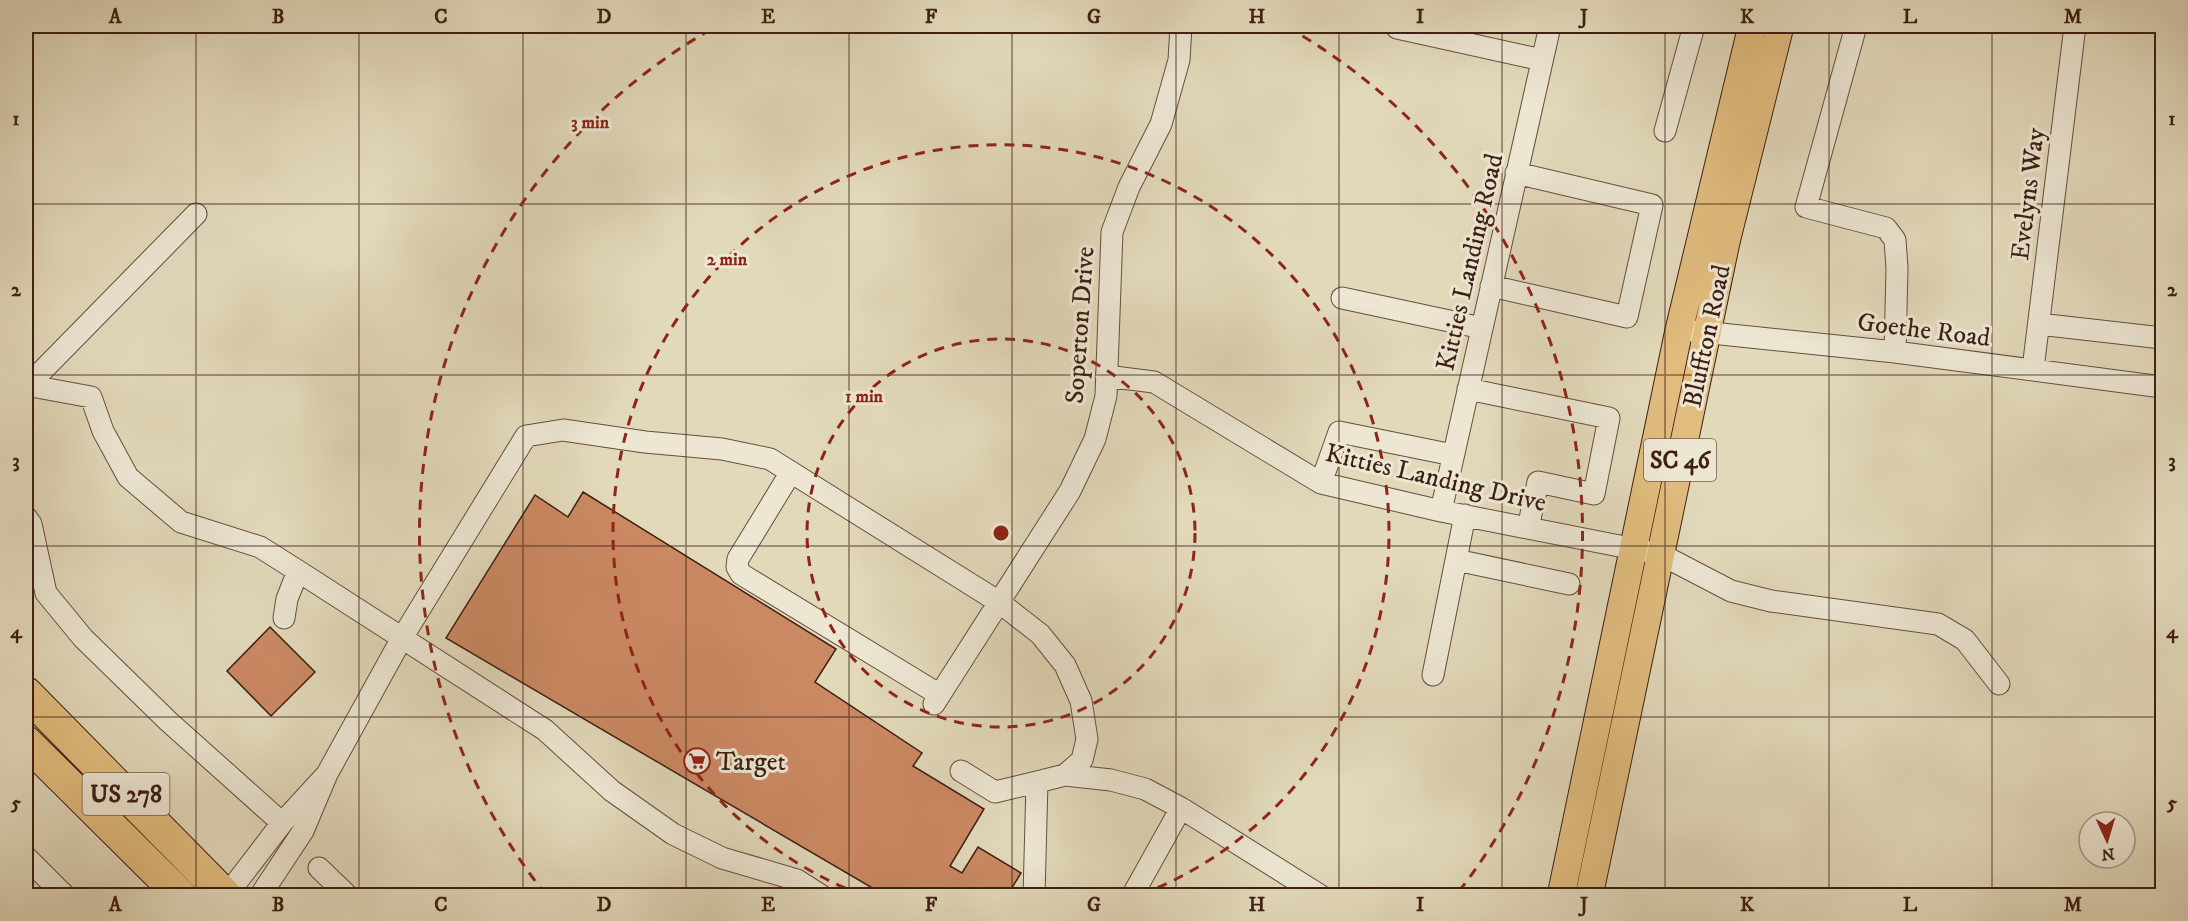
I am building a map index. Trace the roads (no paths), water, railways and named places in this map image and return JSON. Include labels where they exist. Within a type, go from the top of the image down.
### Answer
[{"type":"highway","name":"US 278","points":[[26,693],[226,895]]},
{"type":"highway","name":"US 278","points":[[26,742],[181,896]]},
{"type":"main road","name":"Bluffton Road","points":[[1561,896],[1679,330],[1752,26]]},
{"type":"main road","name":"Bluffton Road","points":[[1589,896],[1743,168],[1780,26]]},
{"type":"street","name":"Soperton Drive","points":[[791,472],[738,559],[737,567],[741,574],[937,699],[1070,491],[1095,439],[1106,396],[1112,232],[1129,187],[1161,124],[1179,60],[1181,26]]},
{"type":"street","points":[[1398,26],[1397,28],[1542,60]]},
{"type":"street","name":"Kitties Landing Road","points":[[1441,511],[1550,26]]},
{"type":"street","points":[[1665,131],[1694,26]]},
{"type":"street","points":[[1856,26],[1806,207],[1886,228],[1895,240],[1897,268],[1895,352]]},
{"type":"street","name":"Evelyns Way","points":[[2033,369],[2074,26]]},
{"type":"street","points":[[1491,286],[1627,317],[1635,283],[1652,205],[1516,173]]},
{"type":"street","points":[[26,383],[40,373],[196,214]]},
{"type":"street","points":[[1342,298],[1482,328]]},
{"type":"street","points":[[2039,324],[2163,338]]},
{"type":"street","name":"Goethe Road","points":[[1679,330],[1895,352],[2163,387]]},
{"type":"street","name":"Kitties Landing Drive","points":[[1106,376],[1154,382],[1321,483],[1441,511],[1660,554],[1731,591],[1771,601],[1938,624],[1965,640],[1999,684]]},
{"type":"street","points":[[26,383],[92,397],[103,431],[128,477],[181,522],[260,547],[298,571],[545,730],[612,791],[673,834],[722,858],[797,880],[822,896]]},
{"type":"street","points":[[1468,389],[1609,418],[1594,494],[1538,482],[1528,528]]},
{"type":"street","points":[[260,896],[303,831],[327,774],[402,638],[526,436],[564,430],[645,442],[722,449],[770,459],[999,602],[1041,634],[1065,665],[1081,701],[1087,739],[1082,759],[1065,775]]},
{"type":"street","points":[[1321,483],[1339,432],[1453,455]]},
{"type":"street","points":[[1433,675],[1465,515]]},
{"type":"street","points":[[26,517],[31,524],[46,593],[83,638],[168,721],[282,823]]},
{"type":"street","points":[[1456,560],[1569,584]]},
{"type":"street","points":[[284,618],[287,599],[298,571]]},
{"type":"street","points":[[962,771],[995,792],[1065,775],[1111,780],[1145,789],[1181,808],[1321,896]]},
{"type":"street","points":[[226,895],[282,823],[327,774]]},
{"type":"street","points":[[1034,896],[1037,782]]},
{"type":"street","points":[[1132,896],[1181,808]]},
{"type":"street","points":[[26,858],[65,896]]},
{"type":"street","points":[[319,868],[348,896]]},
{"type":"place","name":"Target","points":[[697,761]]}]
